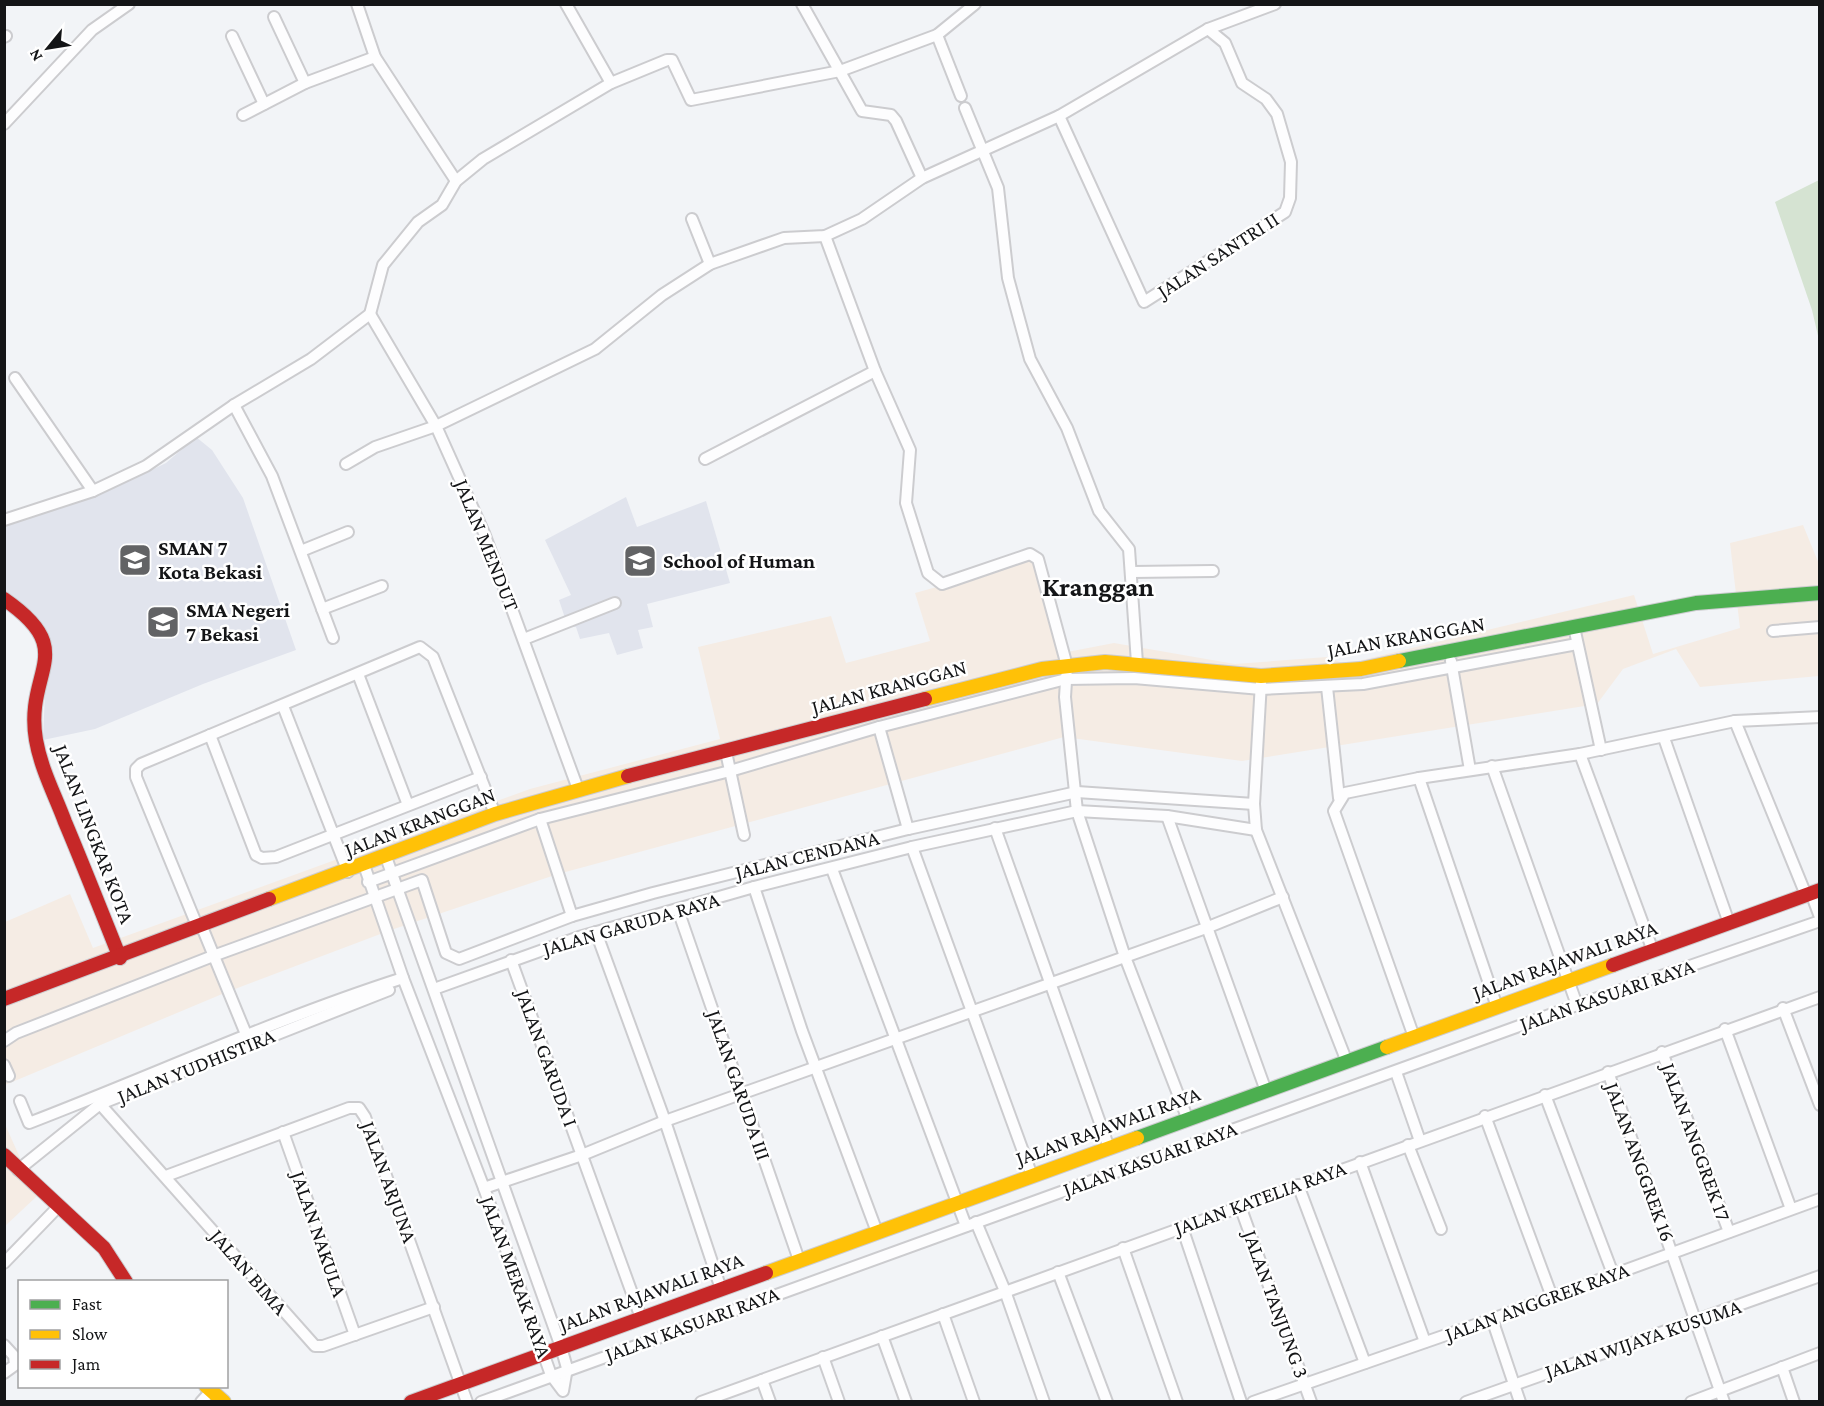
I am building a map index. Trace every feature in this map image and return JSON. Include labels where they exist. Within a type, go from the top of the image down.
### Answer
[{"type":"street","points":[[4,124],[92,30],[129,4]]},
{"type":"street","points":[[357,4],[375,57],[456,181]]},
{"type":"street","points":[[566,4],[611,83]]},
{"type":"street","points":[[802,4],[862,111],[891,115],[896,121],[922,178]]},
{"type":"street","points":[[4,520],[93,491],[146,466],[234,405],[311,359],[370,314],[383,265],[418,222],[442,205],[456,181],[483,159],[611,83],[672,60],[691,100],[840,71],[937,35],[975,4]]},
{"type":"street","points":[[346,464],[375,447],[436,426],[595,349],[662,295],[710,264],[784,238],[825,236],[862,219],[922,178],[1059,116],[1208,29],[1275,4]]},
{"type":"street","points":[[274,17],[305,83]]},
{"type":"street","name":"JALAN SANTRI II","points":[[1059,116],[1144,302],[1285,212],[1290,198],[1291,162],[1277,114],[1266,99],[1242,83],[1225,43],[1208,29]]},
{"type":"street","points":[[937,35],[961,96]]},
{"type":"street","points":[[231,36],[264,104]]},
{"type":"street","points":[[243,115],[305,83],[375,57]]},
{"type":"street","points":[[964,108],[998,188],[1008,278],[1030,359],[1067,428],[1098,510],[1129,549],[1137,663]]},
{"type":"street","points":[[692,219],[710,264]]},
{"type":"street","points":[[825,236],[875,370],[910,450],[906,503],[928,573],[942,584],[1030,554],[1038,559],[1067,673],[1067,720],[1077,792],[1077,811],[1125,957],[1188,1120]]},
{"type":"street","name":"JALAN MENDUT","points":[[370,314],[436,426],[484,533],[578,789]]},
{"type":"street","points":[[705,459],[875,370]]},
{"type":"street","points":[[15,378],[93,491]]},
{"type":"street","points":[[234,405],[272,476],[333,638]]},
{"type":"street","points":[[301,551],[348,532]]},
{"type":"street","points":[[1132,572],[1213,571]]},
{"type":"street","points":[[322,609],[382,586]]},
{"type":"street","name":"JALAN KRANGGAN","points":[[4,999],[200,928],[495,814],[578,789],[1032,672],[1067,673],[1137,663],[1261,682],[1361,669],[1696,603],[1820,593]]},
{"type":"street","name":"JALAN LINGKAR KOTA","points":[[4,599],[30,618],[44,637],[45,661],[35,705],[35,734],[40,759],[120,958]]},
{"type":"street","points":[[524,639],[615,603]]},
{"type":"street","points":[[1574,627],[1601,750]]},
{"type":"street","points":[[1773,631],[1820,627]]},
{"type":"street","points":[[368,882],[540,819],[730,771],[1067,673],[1328,687],[1363,684],[1577,644]]},
{"type":"street","points":[[246,1034],[135,772],[141,764],[420,648],[429,652],[495,814]]},
{"type":"street","points":[[1450,651],[1470,770]]},
{"type":"street","points":[[358,674],[408,805]]},
{"type":"street","points":[[1261,682],[1254,804],[1256,830],[1347,1062]]},
{"type":"street","points":[[1328,687],[1339,798]]},
{"type":"street","points":[[283,706],[348,872]]},
{"type":"street","points":[[1414,1037],[1334,811],[1339,798],[1345,792],[1492,766],[1580,754],[1664,738],[1735,721],[1820,717]]},
{"type":"street","points":[[1735,721],[1812,893],[1820,919]]},
{"type":"street","points":[[879,727],[908,829]]},
{"type":"street","points":[[210,735],[256,855],[262,858],[276,857],[481,777]]},
{"type":"street","points":[[1664,738],[1729,923]]},
{"type":"street","points":[[726,752],[744,835]]},
{"type":"street","points":[[1580,754],[1653,951]]},
{"type":"street","points":[[1492,766],[1577,1005]]},
{"type":"street","points":[[1419,778],[1497,1007]]},
{"type":"street","name":"JALAN CENDANA","points":[[398,889],[422,880],[446,953],[456,958],[572,916],[908,829],[1077,792],[1254,804]]},
{"type":"street","name":"JALAN GARUDA RAYA","points":[[434,989],[596,932],[754,887],[912,847],[1077,811],[1167,816],[1256,830]]},
{"type":"street","points":[[1167,816],[1266,1091]]},
{"type":"street","points":[[540,819],[572,916]]},
{"type":"street","points":[[995,828],[1109,1148]]},
{"type":"street","points":[[912,847],[1032,1176]]},
{"type":"street","name":"JALAN MERAK RAYA","points":[[386,856],[561,1347],[567,1368],[565,1396]]},
{"type":"street","name":"JALAN MERAK RAYA","points":[[364,865],[403,978],[484,1188],[551,1375],[565,1396]]},
{"type":"street","points":[[832,869],[955,1204],[971,1224],[1005,1291],[1044,1401]]},
{"type":"street","points":[[754,887],[877,1232]]},
{"type":"street","points":[[4,1041],[16,1033],[213,956],[398,889]]},
{"type":"street","name":"JALAN RAJAWALI RAYA","points":[[411,1401],[1812,893]]},
{"type":"street","points":[[484,1188],[582,1155],[665,1121],[1206,928],[1283,897]]},
{"type":"street","name":"JALAN GARUDA III","points":[[678,910],[799,1260]]},
{"type":"street","name":"JALAN KASUARI RAYA","points":[[481,1401],[567,1368],[1820,919]]},
{"type":"street","points":[[596,932],[665,1121],[721,1289]]},
{"type":"street","name":"JALAN GARUDA I","points":[[511,960],[641,1318]]},
{"type":"street","points":[[20,1101],[29,1123],[246,1034],[403,978]]},
{"type":"street","name":"JALAN YUDHISTIRA","points":[[18,1170],[100,1104],[389,990]]},
{"type":"street","name":"JALAN KATELIA RAYA","points":[[702,1401],[1783,1008],[1820,997]]},
{"type":"street","points":[[1783,1008],[1820,1106]]},
{"type":"street","points":[[1725,1029],[1791,1209]]},
{"type":"street","name":"JALAN ANGGREK 17","points":[[1662,1052],[1729,1232]]},
{"type":"street","points":[[4,1065],[9,1076]]},
{"type":"street","points":[[1396,1072],[1420,1140]]},
{"type":"street","name":"JALAN ANGGREK 16","points":[[1608,1072],[1722,1396]]},
{"type":"street","points":[[1545,1095],[1613,1274]]},
{"type":"street","name":"JALAN BIMA","points":[[100,1104],[107,1116],[166,1176],[308,1341],[319,1347],[434,1307]]},
{"type":"street","name":"JALAN ARJUNA","points":[[166,1176],[349,1108],[354,1107],[363,1112],[467,1401]]},
{"type":"street","points":[[1485,1116],[1552,1297]]},
{"type":"street","name":"JALAN NAKULA","points":[[283,1132],[355,1335]]},
{"type":"street","points":[[1408,1145],[1441,1229]]},
{"type":"street","points":[[4,1155],[104,1248],[125,1280]]},
{"type":"street","points":[[1360,1162],[1425,1342]]},
{"type":"street","points":[[1298,1185],[1365,1363]]},
{"type":"street","name":"JALAN ANGGREK RAYA","points":[[1253,1401],[1492,1319],[1820,1198]]},
{"type":"street","name":"JALAN TANJUNG 3","points":[[1240,1206],[1311,1401]]},
{"type":"street","points":[[4,1263],[58,1207]]},
{"type":"street","points":[[1182,1227],[1241,1401]]},
{"type":"street","points":[[1123,1248],[1177,1401]]},
{"type":"street","points":[[1058,1272],[1107,1401]]},
{"type":"street","name":"JALAN WIJAYA KUSUMA","points":[[1466,1401],[1820,1276]]},
{"type":"street","points":[[943,1314],[974,1401]]},
{"type":"street","points":[[1492,1319],[1520,1401]]},
{"type":"street","points":[[882,1336],[906,1401]]},
{"type":"street","points":[[4,1345],[14,1356],[15,1365],[4,1373]]},
{"type":"street","points":[[1691,1401],[1722,1396],[1782,1367],[1820,1353]]},
{"type":"street","points":[[823,1357],[839,1401]]},
{"type":"street","points":[[1782,1367],[1794,1401]]},
{"type":"street","points":[[762,1380],[770,1401]]},
{"type":"street","points":[[206,1393],[224,1401]]},
{"type":"shaded area","name":"SMAN 7 Kota Bekasi","points":[[196,437],[212,450],[243,498],[296,650],[203,684],[95,729],[43,740],[47,646],[5,596],[5,525],[110,490],[166,463]]},
{"type":"shaded area","name":"School of Human","points":[[626,497],[637,527],[706,501],[730,583],[647,604],[653,627],[638,630],[643,648],[617,655],[609,633],[580,639],[576,627],[568,627],[559,600],[571,595],[545,540]]},
{"type":"shaded area","points":[[1803,525],[1819,564],[1819,676],[1700,687],[1676,649],[1623,669],[1597,704],[1242,761],[1064,737],[558,874],[391,930],[227,992],[5,1085],[5,922],[70,894],[93,948],[530,789],[720,739],[698,647],[831,616],[846,663],[930,641],[915,593],[1038,559],[1062,653],[1114,643],[1235,664],[1327,657],[1345,664],[1634,595],[1653,654],[1740,628],[1730,543]]},
{"type":"shaded area","points":[[4,1122],[37,1196],[5,1226],[4,1226]]},
{"type":"green space","points":[[1819,180],[1819,340],[1812,310],[1775,202]]},
{"type":"traffic: fast","points":[[1399,661],[1696,603],[1820,593]]},
{"type":"traffic: fast","points":[[1137,1138],[1387,1047]]},
{"type":"traffic: slow","points":[[925,699],[1042,669],[1105,662],[1261,676],[1361,669],[1399,661]]},
{"type":"traffic: slow","points":[[269,899],[495,814],[628,776]]},
{"type":"traffic: slow","points":[[1387,1047],[1613,965]]},
{"type":"traffic: slow","points":[[766,1273],[1137,1138]]},
{"type":"traffic: slow","points":[[208,1388],[224,1402]]},
{"type":"traffic: jam","points":[[4,599],[27,617],[40,634],[45,648],[34,716],[38,751],[120,958]]},
{"type":"traffic: jam","points":[[628,776],[925,699]]},
{"type":"traffic: jam","points":[[1613,965],[1820,890]]},
{"type":"traffic: jam","points":[[4,999],[269,899]]},
{"type":"traffic: jam","points":[[4,1155],[104,1248],[125,1280]]},
{"type":"traffic: jam","points":[[411,1402],[766,1273]]},
{"type":"place","name":"SMAN 7 Kota Bekasi","points":[[135,560]]},
{"type":"place","name":"School of Human","points":[[640,561]]},
{"type":"place","name":"SMA Negeri 7 Bekasi","points":[[163,622]]},
{"type":"district","name":"Kranggan","points":[[1098,587]]}]
